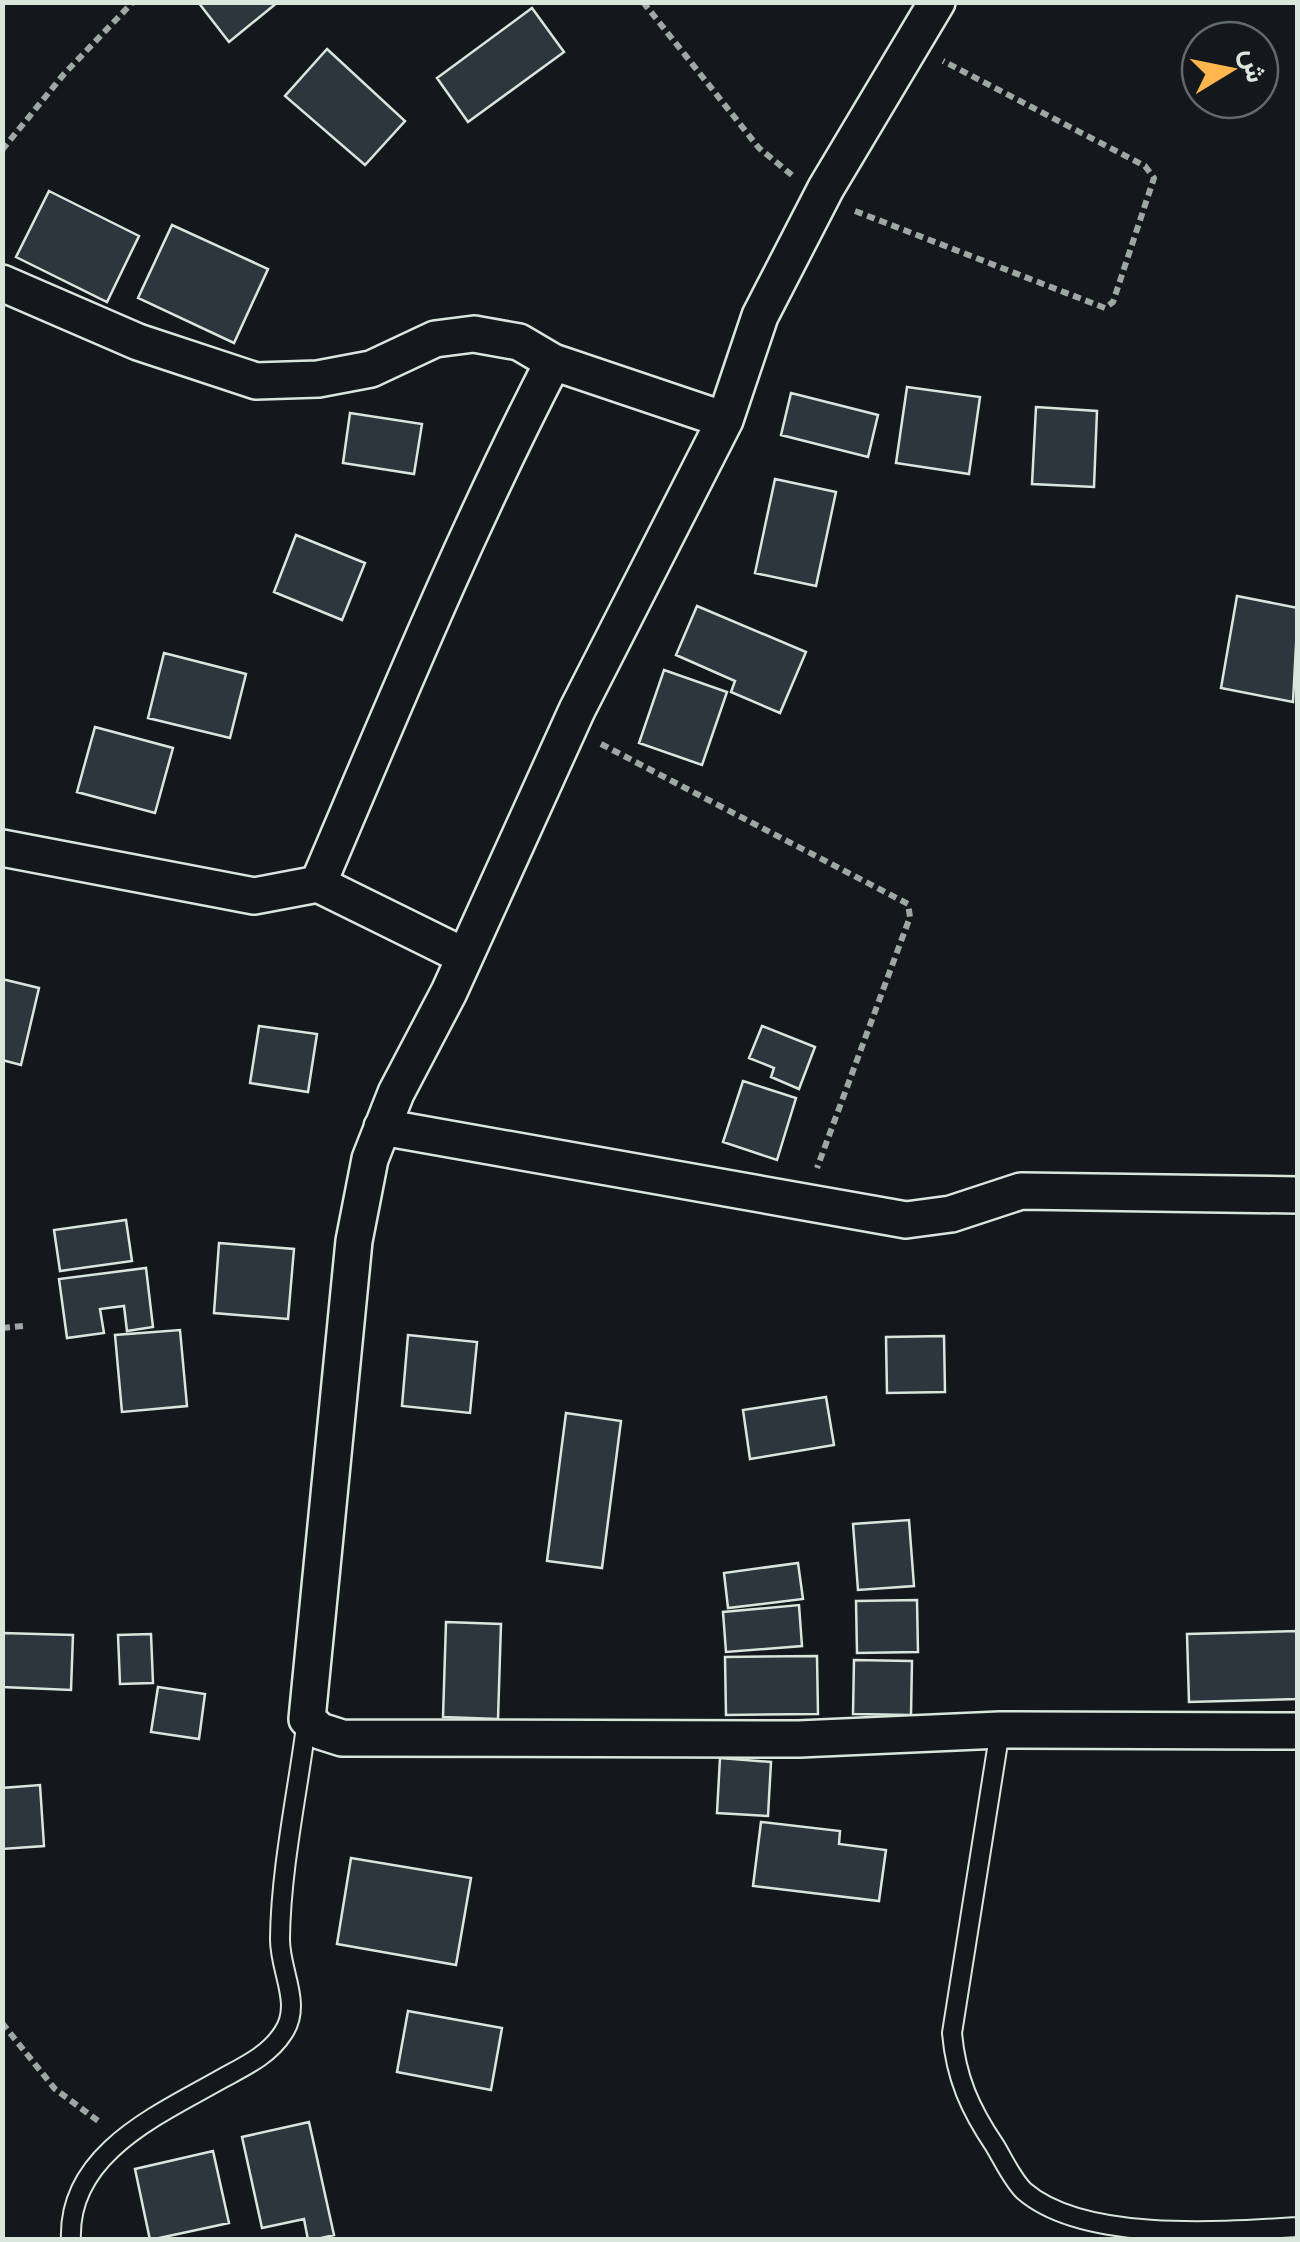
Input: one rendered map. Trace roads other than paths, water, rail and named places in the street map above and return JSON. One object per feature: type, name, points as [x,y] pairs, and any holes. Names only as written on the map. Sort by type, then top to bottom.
[{"type":"street","points":[[937,2],[820,198],[760,316],[726,420],[568,728],[370,1158],[354,1241],[307,1719],[320,1731],[342,1738],[799,1739],[1000,1730],[1298,1731]]},
{"type":"street","points":[[2,283],[138,342],[256,381],[318,379],[370,368],[435,339],[474,334],[519,342],[552,362],[726,420]]},
{"type":"street","points":[[318,884],[442,592],[552,362]]},
{"type":"street","points":[[2,848],[254,896],[318,884],[464,956]]},
{"type":"street","points":[[382,1127],[906,1220],[950,1214],[1020,1191],[1298,1195]]},
{"type":"lane","points":[[71,2240],[70,2218],[81,2189],[103,2156],[122,2139],[262,2056],[283,2034],[292,2014],[280,1939],[307,1719]]},
{"type":"lane","points":[[1000,1730],[952,2034],[955,2068],[979,2122],[1024,2192],[1050,2211],[1093,2228],[1150,2235],[1298,2226]]}]
